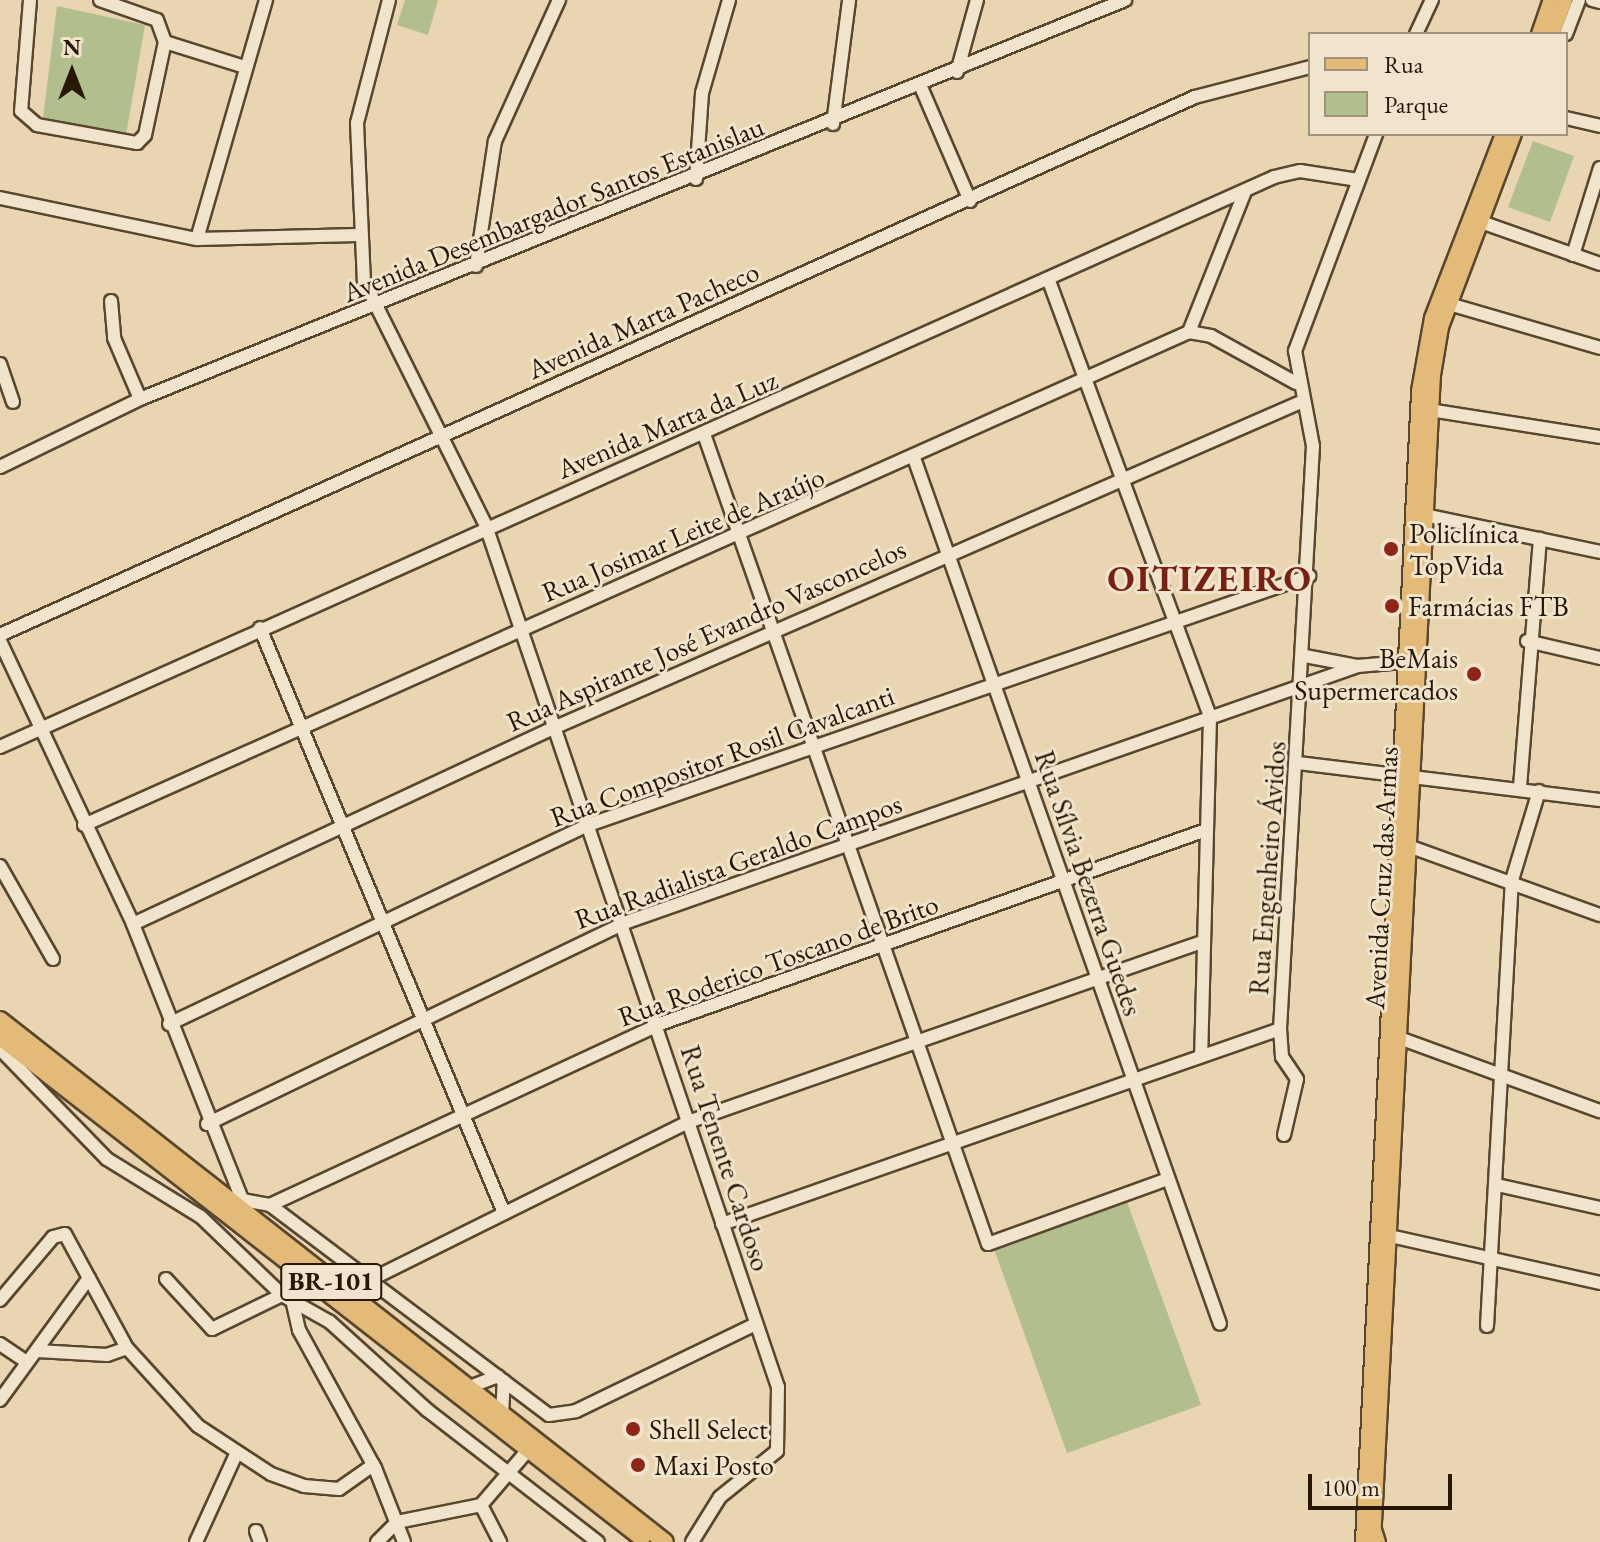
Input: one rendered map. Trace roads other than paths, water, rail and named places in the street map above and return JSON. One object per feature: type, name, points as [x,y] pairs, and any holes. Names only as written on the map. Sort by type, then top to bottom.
[{"type":"highway","name":"BR-101","points":[[0,1020],[239,1204],[467,1388],[665,1542]]},
{"type":"highway","name":"BR-101","points":[[0,1037],[647,1542]]},
{"type":"main road","points":[[1540,32],[1551,0]]},
{"type":"main road","points":[[1553,32],[1565,0]]},
{"type":"main road","name":"Avenida Cruz das Armas","points":[[1372,1539],[1426,342],[1502,136]]},
{"type":"main road","name":"Avenida Cruz das Armas","points":[[1412,661],[1425,515],[1430,410],[1449,304],[1513,136]]},
{"type":"main road","name":"Avenida Cruz das Armas","points":[[1372,1539],[1408,846],[1407,771]]},
{"type":"street","points":[[30,0],[23,117],[131,143],[145,135],[165,42],[157,20],[100,0]]},
{"type":"street","points":[[197,239],[266,0]]},
{"type":"street","name":"Rua Tenente Cardoso","points":[[389,0],[357,123],[358,235],[376,305],[443,433],[486,526],[558,726],[778,1387],[780,1443],[720,1497],[692,1542]]},
{"type":"street","points":[[476,266],[495,141],[559,0]]},
{"type":"street","points":[[696,179],[702,93],[729,0]]},
{"type":"street","points":[[833,124],[849,0]]},
{"type":"street","points":[[957,72],[977,0]]},
{"type":"street","name":"Avenida Desembargador Santos Estanislau","points":[[0,467],[140,399],[833,124],[1125,0]]},
{"type":"street","points":[[1417,32],[1432,0]]},
{"type":"street","points":[[1567,32],[1579,0]]},
{"type":"street","points":[[1592,0],[1600,2]]},
{"type":"street","points":[[165,42],[245,67]]},
{"type":"street","name":"Avenida Marta Pacheco","points":[[0,638],[443,433],[970,201],[1195,97],[1308,68]]},
{"type":"street","points":[[921,87],[970,201]]},
{"type":"street","points":[[1568,118],[1600,126]]},
{"type":"street","name":"Rua Engenheiro Ávidos","points":[[1284,1135],[1297,1079],[1282,1057],[1280,1029],[1305,656],[1313,446],[1296,383],[1302,320],[1375,136]]},
{"type":"street","points":[[1573,255],[1596,200],[1600,168]]},
{"type":"street","name":"Avenida Marta da Luz","points":[[0,747],[40,732],[486,526],[705,437],[1245,191],[1300,171],[1358,180]]},
{"type":"street","points":[[1245,191],[1189,332],[1211,336],[1296,383]]},
{"type":"street","points":[[0,198],[197,239],[358,235]]},
{"type":"street","points":[[1481,222],[1600,264]]},
{"type":"street","points":[[1049,281],[1210,717],[1201,1053]]},
{"type":"street","points":[[111,301],[114,338],[140,399]]},
{"type":"street","points":[[1449,304],[1600,348]]},
{"type":"street","name":"Rua Josimar Leite de Araújo","points":[[84,825],[742,535],[1189,332]]},
{"type":"street","points":[[0,364],[13,402]]},
{"type":"street","name":"Rua Aspirante José Evandro Vasconcelos","points":[[133,924],[343,822],[1123,477],[1303,401]]},
{"type":"street","points":[[1430,410],[1600,437]]},
{"type":"street","points":[[705,437],[742,535],[847,845],[988,1244],[1168,1179]]},
{"type":"street","name":"Rua Sílvia Bezerra Guedes","points":[[914,458],[951,554],[1096,979],[1220,1324]]},
{"type":"street","points":[[1425,515],[1600,552]]},
{"type":"street","points":[[1520,787],[1527,641],[1540,539]]},
{"type":"street","name":"Rua Compositor Rosil Cavalcanti","points":[[169,1024],[591,824],[995,685],[1174,619],[1309,576]]},
{"type":"street","points":[[260,628],[387,920],[504,1213]]},
{"type":"street","points":[[0,638],[40,732],[133,924],[239,1204],[270,1205],[374,1278],[549,1415],[585,1406],[756,1324]]},
{"type":"street","points":[[1527,641],[1600,658]]},
{"type":"street","points":[[1305,656],[1358,666],[1412,661]]},
{"type":"street","name":"Rua Radialista Geraldo Campos","points":[[207,1124],[624,923],[1358,666]]},
{"type":"street","points":[[1298,763],[1407,771],[1600,800]]},
{"type":"street","points":[[1487,1326],[1512,880],[1539,791]]},
{"type":"street","name":"Rua Roderico Toscano de Brito","points":[[270,1205],[657,1025],[1206,830]]},
{"type":"street","points":[[1408,846],[1512,880],[1600,915]]},
{"type":"street","points":[[0,866],[53,959]]},
{"type":"street","points":[[374,1278],[688,1122],[919,1044],[1202,942]]},
{"type":"street","points":[[722,1224],[1201,1053],[1280,1029]]},
{"type":"street","points":[[1399,1038],[1502,1072],[1600,1111]]},
{"type":"street","points":[[0,1049],[107,1159],[201,1217],[282,1295],[357,1345],[427,1410],[598,1542]]},
{"type":"street","points":[[1497,1185],[1600,1208]]},
{"type":"street","points":[[1390,1236],[1600,1283]]},
{"type":"street","points":[[0,1296],[53,1237],[71,1238],[127,1348],[182,1412],[271,1474],[323,1490],[339,1489],[373,1465]]},
{"type":"street","points":[[0,1400],[89,1278]]},
{"type":"street","points":[[166,1279],[212,1329],[282,1295]]},
{"type":"street","points":[[293,1304],[299,1330],[373,1465],[404,1542]]},
{"type":"street","points":[[357,1345],[371,1329]]},
{"type":"street","points":[[0,1344],[27,1362]]},
{"type":"street","points":[[37,1351],[107,1355],[127,1348]]},
{"type":"street","points":[[467,1388],[501,1378]]},
{"type":"street","points":[[501,1378],[502,1415]]},
{"type":"street","points":[[377,1542],[397,1522],[481,1505],[528,1450]]},
{"type":"street","points":[[196,1542],[237,1452]]},
{"type":"street","points":[[481,1505],[500,1542]]},
{"type":"place","name":"Policlínica TopVida","points":[[1391,549]]},
{"type":"place","name":"Farmácias FTB","points":[[1392,606]]},
{"type":"place","name":"BeMais Supermercados","points":[[1474,674]]},
{"type":"place","name":"Shell Select","points":[[633,1429]]},
{"type":"place","name":"Maxi Posto","points":[[638,1465]]},
{"type":"district","name":"OITIZEIRO","points":[[1210,579]]}]
